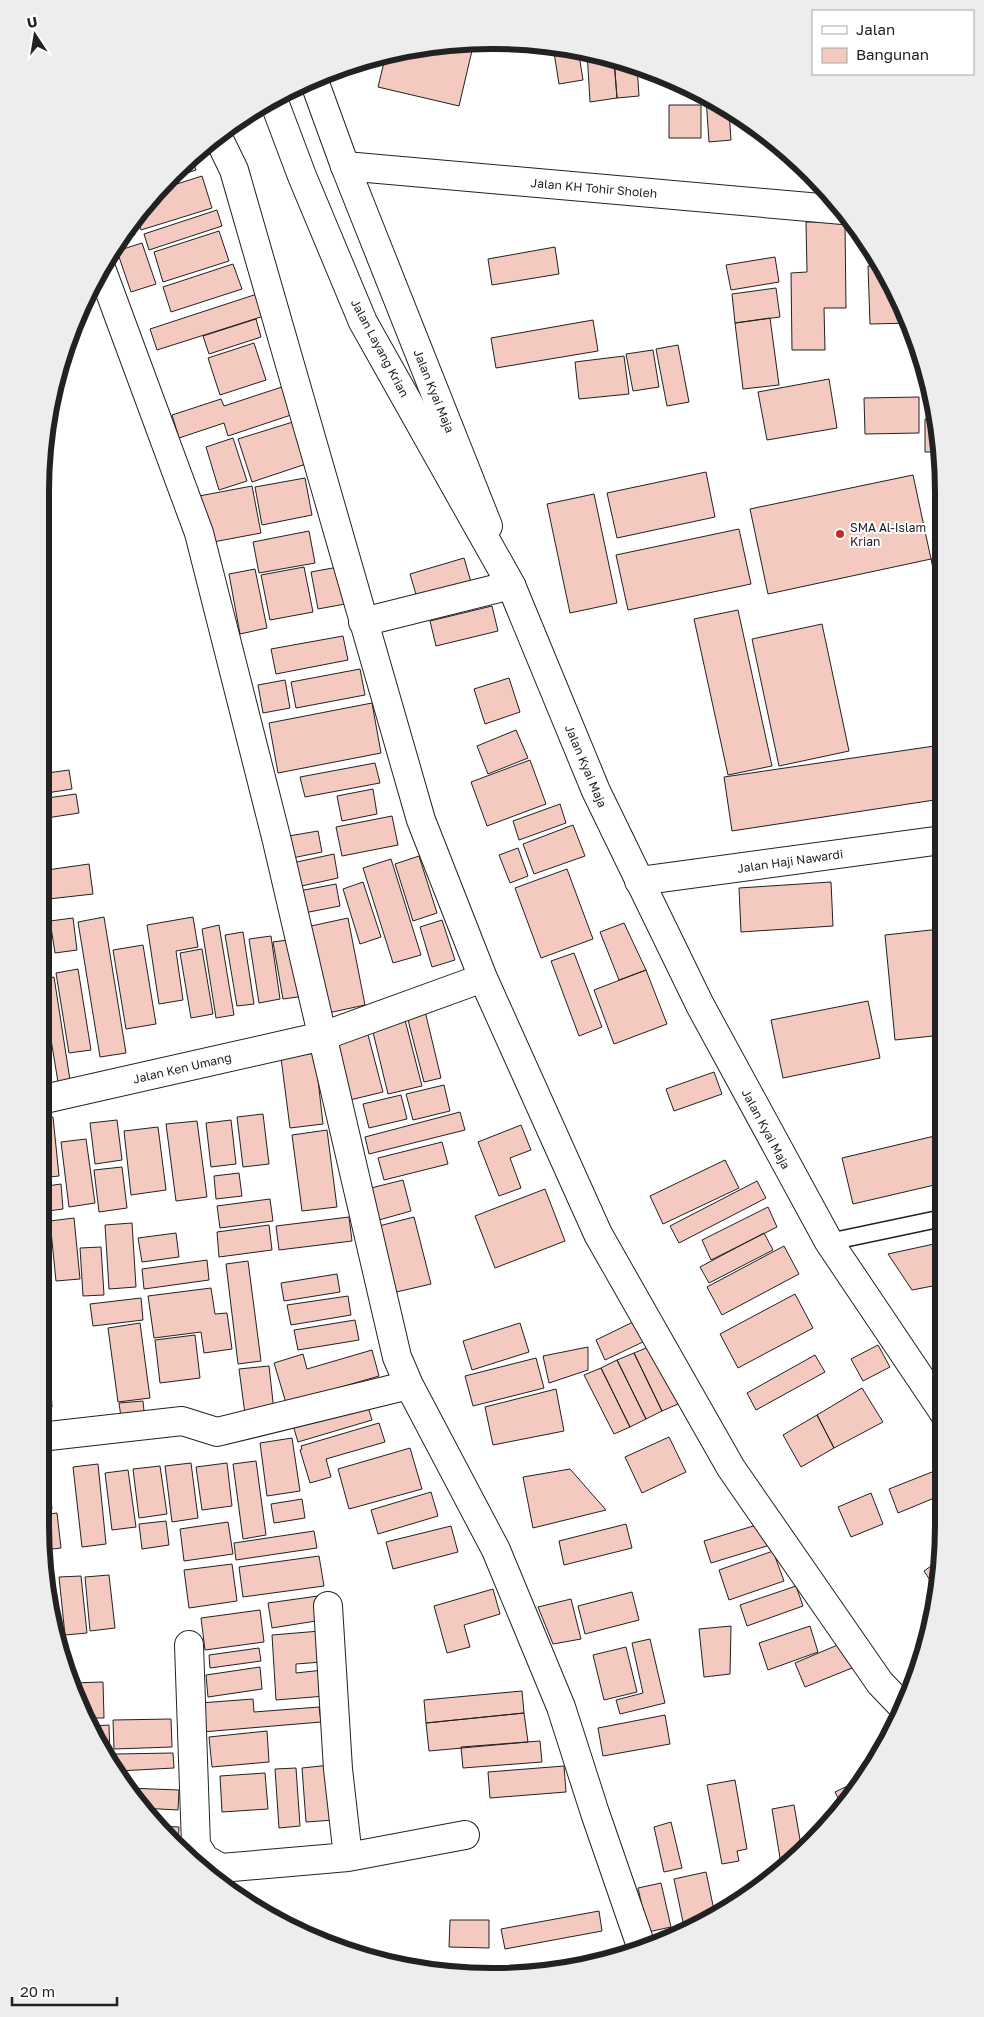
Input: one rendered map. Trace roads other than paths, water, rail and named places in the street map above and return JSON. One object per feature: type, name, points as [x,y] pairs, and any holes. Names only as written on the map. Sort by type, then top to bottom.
[{"type":"street","name":"Jalan Kyai Maja","points":[[316,85],[502,588],[638,881],[700,1005],[829,1242],[935,1400]]},
{"type":"street","name":"Jalan Layang Krian","points":[[275,105],[302,176],[363,322],[502,588]]},
{"type":"street","points":[[220,142],[234,170],[374,620],[421,820],[482,978],[598,1234],[731,1468],[880,1683],[899,1702]]},
{"type":"street","name":"Jalan KH Tohir Sholeh","points":[[345,166],[833,209]]},
{"type":"street","points":[[105,276],[199,533],[278,841],[397,1357],[409,1386],[496,1550],[558,1698],[640,1943]]},
{"type":"street","points":[[374,620],[502,588]]},
{"type":"street","name":"Jalan Haji Nawardi","points":[[638,881],[935,841]]},
{"type":"street","name":"Jalan Ken Umang","points":[[49,1098],[323,1036],[482,978]]},
{"type":"street","points":[[49,1436],[182,1421],[216,1432],[409,1386]]},
{"type":"street","points":[[328,1606],[338,1770],[348,1857]]},
{"type":"street","points":[[189,1645],[196,1845],[217,1873]]},
{"type":"street","points":[[221,1876],[348,1857],[465,1835]]},
{"type":"lane","points":[[829,1242],[935,1220]]},
{"type":"place","name":"SMA Al-Islam Krian","points":[[840,534]]}]
